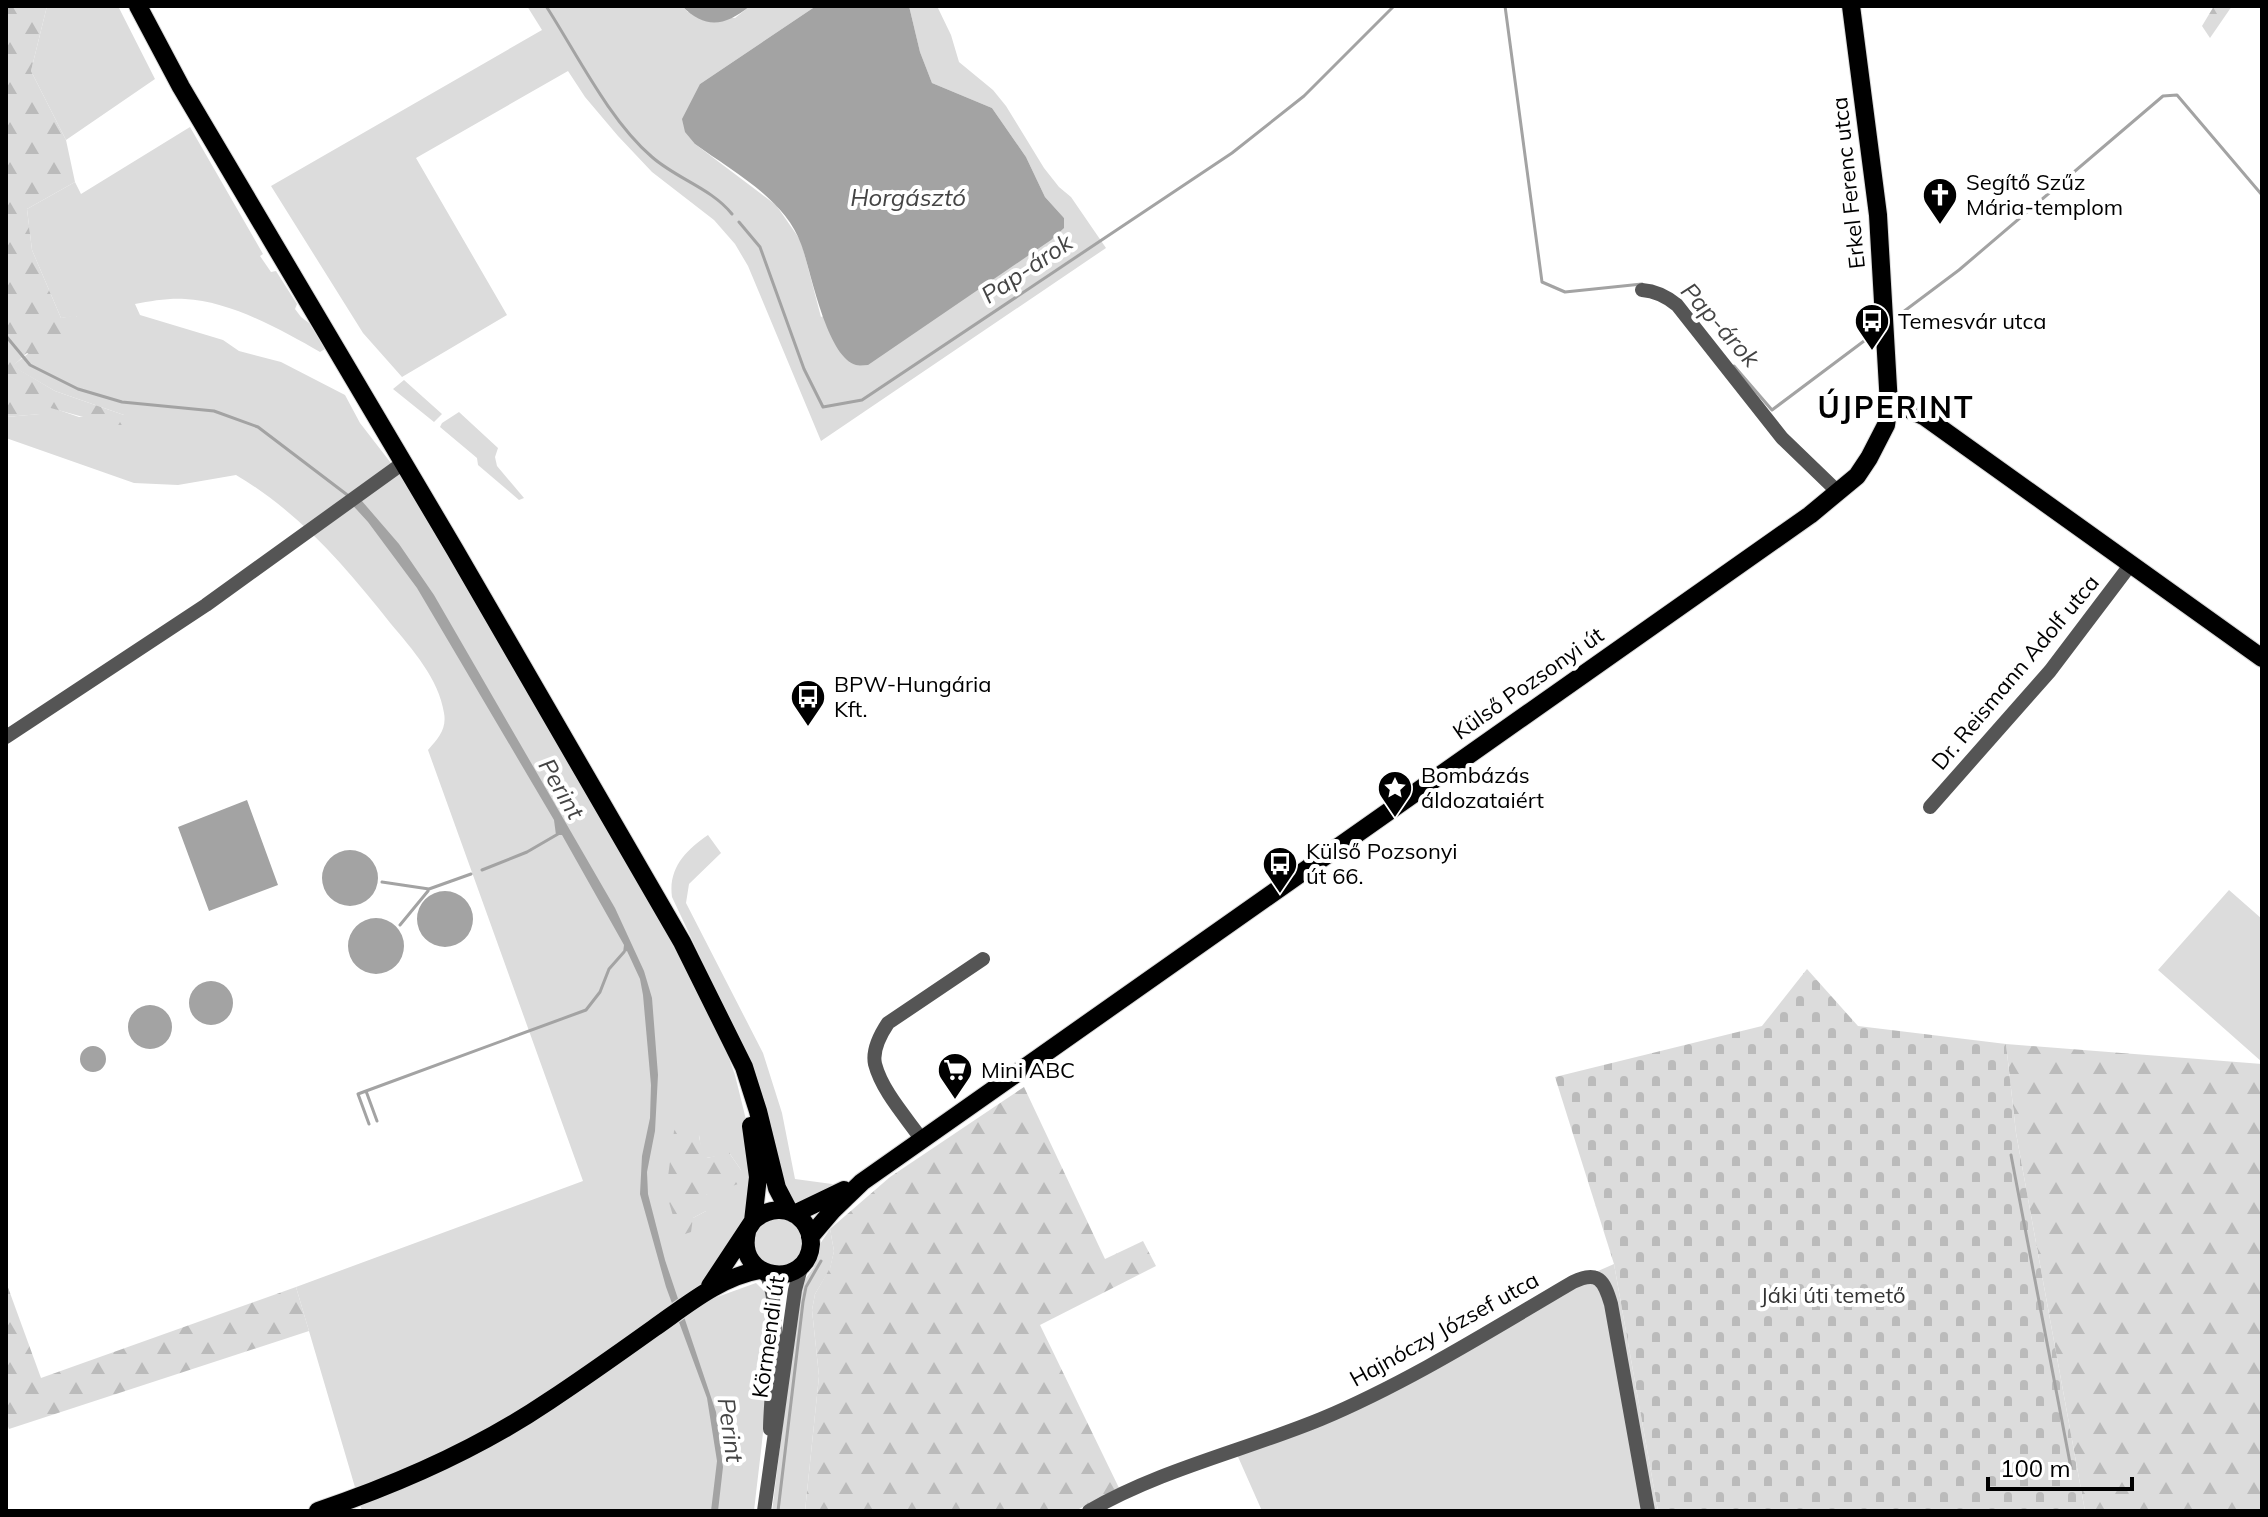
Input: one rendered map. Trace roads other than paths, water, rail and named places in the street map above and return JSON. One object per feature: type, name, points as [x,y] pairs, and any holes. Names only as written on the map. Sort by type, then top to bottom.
[{"type":"main road","points":[[138,6],[181,87],[666,914],[748,1075],[777,1188],[791,1213],[807,1226],[810,1237],[810,1249],[802,1264],[793,1272],[782,1275],[762,1271],[739,1274],[702,1295],[546,1403],[482,1441],[361,1504],[318,1511]]},
{"type":"main road","name":"Erkel Ferenc utca","points":[[1851,6],[1878,215],[1889,405]]},
{"type":"main road","points":[[1889,405],[1900,405],[1925,417],[2262,658]]},
{"type":"main road","name":"Külső Pozsonyi út","points":[[884,1166],[1810,515],[1857,476],[1886,425],[1889,405]]},
{"type":"main road","points":[[722,1020],[744,1087],[751,1122],[758,1177],[745,1244],[748,1256],[762,1271]]},
{"type":"main road","points":[[702,1295],[721,1273],[750,1226],[769,1211],[791,1213],[830,1199],[884,1166]]},
{"type":"main road","points":[[810,1237],[852,1190],[884,1166]]},
{"type":"street","points":[[1642,290],[1666,296],[1677,305],[1782,438],[1838,492]]},
{"type":"street","points":[[6,737],[206,605],[403,463]]},
{"type":"street","name":"Dr. Reismann Adolf utca","points":[[1930,807],[2050,671],[2131,564]]},
{"type":"street","points":[[922,1140],[875,1065],[880,1035],[888,1023],[983,959]]},
{"type":"street","name":"Körmendi út","points":[[763,1511],[795,1290],[802,1264]]},
{"type":"street","name":"Körmendi út","points":[[762,1271],[771,1283],[774,1318],[763,1511]]},
{"type":"street","name":"Hajnóczy József utca","points":[[1089,1511],[1142,1483],[1282,1434],[1357,1403],[1445,1357],[1573,1282],[1591,1276],[1600,1279],[1611,1304],[1648,1511]]},
{"type":"water","points":[[682,6],[750,6],[724,21],[707,22]]},
{"type":"water","name":"Horgásztó","points":[[816,6],[909,6],[920,52],[932,83],[992,108],[1026,157],[1045,197],[1064,218],[1064,228],[1051,240],[868,365],[856,365],[845,358],[836,346],[821,311],[801,244],[783,213],[756,187],[695,144],[685,132],[682,119],[700,84]]},
{"type":"water","points":[[355,493],[399,544],[434,595],[615,908],[644,971],[652,998],[658,1075],[655,1131],[647,1172],[648,1194],[665,1260],[716,1412],[723,1467],[718,1511],[711,1511],[717,1461],[707,1398],[666,1287],[640,1194],[651,1085],[640,979],[627,951],[623,953],[624,945],[562,835],[556,835],[554,820],[417,588],[347,499]]},
{"type":"water","points":[[247,800],[278,885],[209,911],[178,827]]},
{"type":"water","points":[[350,850],[370,858],[378,878],[370,898],[350,906],[330,898],[322,878],[330,858]]},
{"type":"water","points":[[445,891],[465,899],[473,919],[465,939],[445,947],[425,939],[417,919],[425,899]]},
{"type":"water","points":[[376,918],[396,926],[404,946],[396,966],[376,974],[356,966],[348,946],[356,926]]},
{"type":"water","points":[[211,981],[226,988],[233,1003],[226,1018],[211,1025],[196,1018],[189,1003],[196,988]]},
{"type":"water","points":[[150,1005],[165,1012],[172,1027],[165,1042],[150,1049],[135,1042],[128,1027],[135,1012]]},
{"type":"water","points":[[93,1046],[102,1050],[106,1059],[102,1068],[93,1072],[84,1068],[80,1059],[84,1050]]},
{"type":"waterway","name":"Pap-árok","points":[[546,6],[594,86],[636,142],[662,165],[714,197],[732,214]]},
{"type":"waterway","name":"Pap-árok","points":[[739,222],[760,247],[804,369],[823,407],[862,400],[1232,153],[1304,96],[1394,6]]},
{"type":"waterway","name":"Pap-árok","points":[[1505,6],[1542,282],[1565,292],[1642,284]]},
{"type":"waterway","name":"Pap-árok","points":[[1903,312],[1959,270],[2163,96],[2177,95],[2262,195]]},
{"type":"waterway","name":"Pap-árok","points":[[1734,366],[1772,410],[1876,332]]},
{"type":"waterway","name":"Perint","points":[[6,336],[30,365],[78,389],[122,402],[214,411],[258,427],[350,497]]},
{"type":"waterway","points":[[482,870],[527,852],[558,834]]},
{"type":"waterway","points":[[382,882],[429,889],[471,874]]},
{"type":"waterway","points":[[400,925],[428,891]]},
{"type":"waterway","points":[[377,1121],[366,1091],[586,1010],[600,992],[609,969],[624,952]]},
{"type":"waterway","points":[[366,1091],[358,1094],[369,1124]]},
{"type":"waterway","points":[[2011,1155],[2071,1468]]},
{"type":"waterway","points":[[778,1511],[803,1302],[806,1287],[821,1261]]},
{"type":"place","name":"Segítő Szűz Mária-templom","points":[[1940,226]]},
{"type":"place","name":"Temesvár utca","points":[[1872,352]]},
{"type":"place","name":"BPW-Hungária Kft.","points":[[808,728]]},
{"type":"place","name":"Bombázás áldozataiért","points":[[1395,819]]},
{"type":"place","name":"Külső Pozsonyi út 66.","points":[[1280,895]]},
{"type":"place","name":"Mini ABC","points":[[955,1101]]},
{"type":"district","name":"ÚJPERINT","points":[[1896,408]]},
{"type":"park label","name":"Jáki úti temető","points":[[1833,1295]]}]
